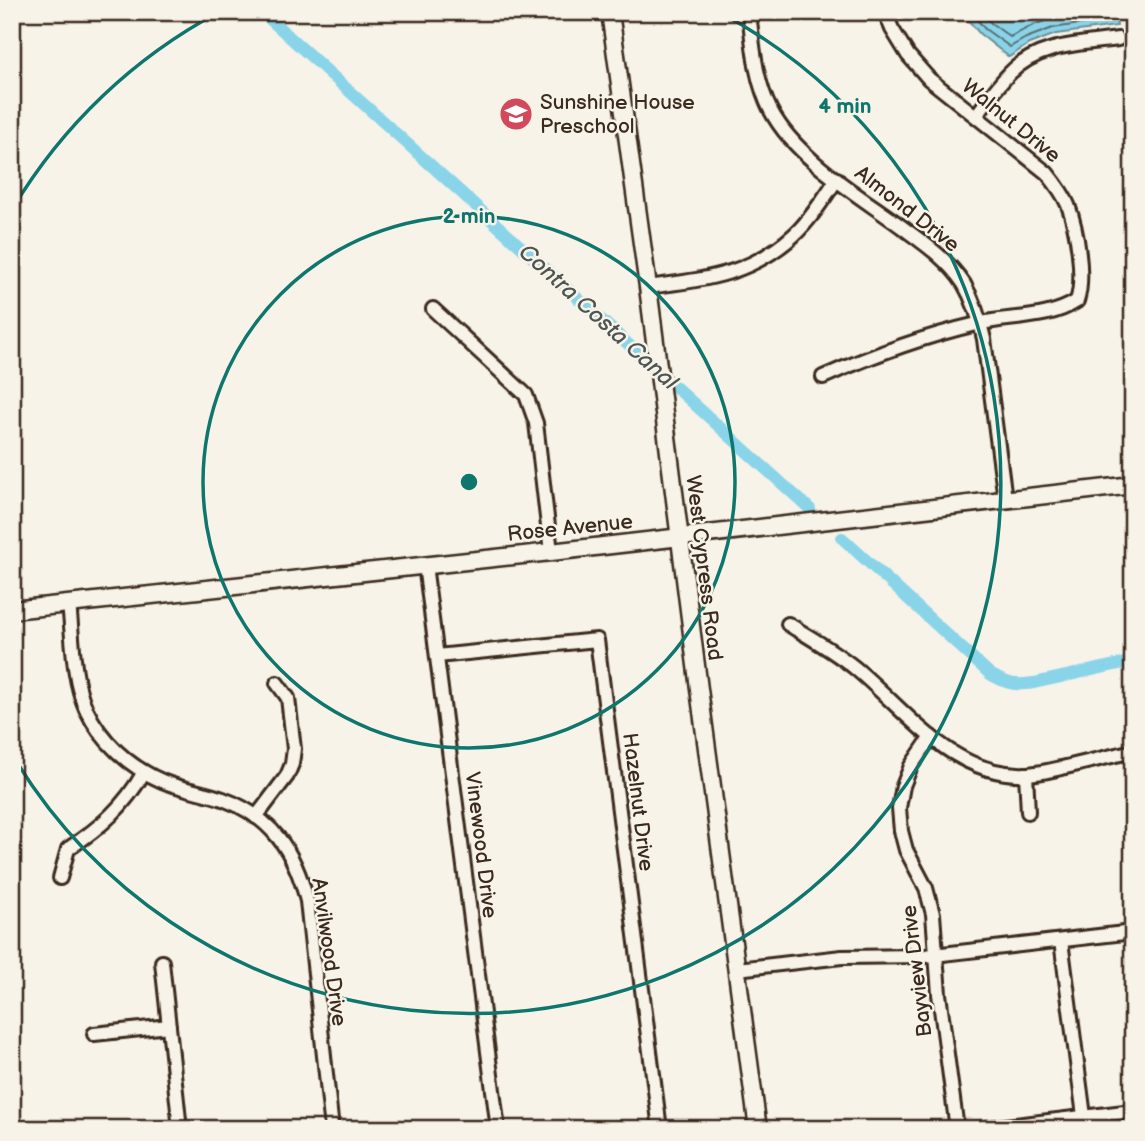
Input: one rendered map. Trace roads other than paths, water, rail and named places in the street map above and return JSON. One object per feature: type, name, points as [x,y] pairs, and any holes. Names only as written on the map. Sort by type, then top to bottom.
[{"type":"street","name":"West Cypress Road","points":[[610,12],[758,1129]]},
{"type":"street","name":"Almond Drive","points":[[749,12],[761,86],[771,110],[786,134],[805,154],[936,252],[965,286],[984,339],[1006,499]]},
{"type":"street","name":"Walnut Drive","points":[[823,377],[927,336],[980,323],[1066,308],[1077,301],[1081,289],[1073,223],[1068,204],[1059,188],[1047,173],[929,79],[908,55],[885,12]]},
{"type":"street","points":[[976,116],[1012,71],[1030,58],[1050,49],[1118,38]]},
{"type":"street","points":[[648,287],[710,278],[751,264],[794,234],[837,179]]},
{"type":"street","points":[[433,309],[526,395],[536,423],[551,552]]},
{"type":"street","name":"Rose Avenue","points":[[12,610],[1133,485]]},
{"type":"street","name":"Vinewood Drive","points":[[425,565],[498,1129]]},
{"type":"street","name":"Anvilwood Drive","points":[[69,604],[77,678],[86,708],[105,739],[144,772],[164,782],[223,799],[256,817],[269,827],[293,859],[304,890],[332,1129]]},
{"type":"street","points":[[788,624],[831,649],[930,737],[971,763],[1026,774],[1133,751]]},
{"type":"street","name":"Hazelnut Drive","points":[[437,656],[597,640],[660,1129]]},
{"type":"street","points":[[256,817],[286,776],[295,749],[288,698],[277,683]]},
{"type":"street","name":"Bayview Drive","points":[[930,737],[911,766],[903,786],[899,808],[905,850],[926,888],[933,914],[939,994],[957,1129]]},
{"type":"street","points":[[60,878],[68,849],[122,806],[144,772]]},
{"type":"street","points":[[1026,774],[1028,812]]},
{"type":"street","points":[[737,969],[842,957],[936,954],[1133,932]]},
{"type":"street","points":[[1061,941],[1084,1116]]},
{"type":"street","points":[[162,962],[180,1129]]},
{"type":"street","points":[[94,1034],[169,1026]]},
{"type":"street","points":[[980,1129],[1133,1111]]},
{"type":"water","points":[[961,12],[1115,12],[1117,26],[1056,34],[1029,44],[1009,57],[980,34]]},
{"type":"waterway","name":"Contra Costa Canal","points":[[262,12],[810,509]]},
{"type":"waterway","name":"Contra Costa Canal","points":[[842,538],[990,674],[1001,680],[1016,684],[1034,683],[1133,661]]},
{"type":"place","name":"Sunshine House Preschool","points":[[516,114]]}]
